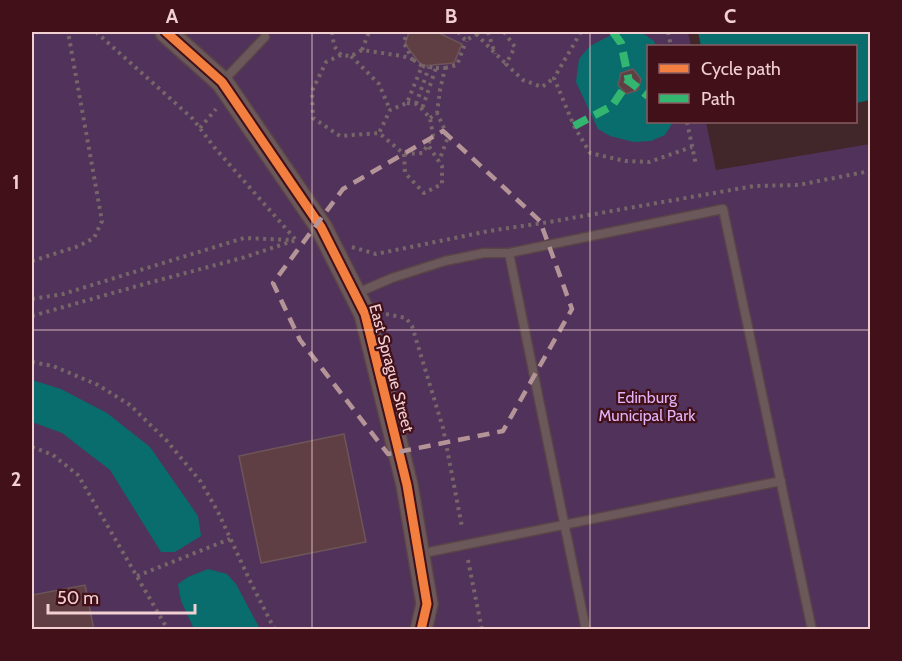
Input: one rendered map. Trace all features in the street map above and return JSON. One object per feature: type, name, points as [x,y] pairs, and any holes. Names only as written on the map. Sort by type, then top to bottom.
[{"type":"street","name":"East Sprague Street","points":[[166,32],[222,82],[321,227],[365,314],[407,485],[427,604],[421,630]]},
{"type":"lane","points":[[222,82],[265,37]]},
{"type":"lane","points":[[355,294],[392,278],[445,261],[483,253],[508,253],[723,210],[812,630]]},
{"type":"lane","points":[[508,253],[586,630]]},
{"type":"lane","points":[[418,554],[781,481]]},
{"type":"path","points":[[32,261],[79,246],[94,238],[102,221],[68,32]]},
{"type":"path","points":[[96,32],[193,119],[214,147],[296,240]]},
{"type":"path","points":[[332,32],[334,46],[340,55]]},
{"type":"path","points":[[362,50],[369,32]]},
{"type":"path","points":[[407,32],[404,43],[412,58],[422,66],[445,68],[457,64],[465,41],[477,33],[495,54],[523,80],[542,87],[554,78],[581,32]]},
{"type":"path","points":[[458,32],[465,41]]},
{"type":"path","points":[[488,32],[495,54]]},
{"type":"path","points":[[504,32],[514,47],[506,64]]},
{"type":"path","points":[[379,132],[390,110],[407,103],[416,104],[430,118],[433,135],[423,153],[404,154],[379,132],[340,136],[313,118],[312,91],[326,62],[340,55],[351,56],[362,50],[412,58]]},
{"type":"path","points":[[351,56],[379,84],[390,110]]},
{"type":"path","points":[[407,103],[422,66]]},
{"type":"path","points":[[416,104],[429,67]]},
{"type":"path","points":[[422,109],[436,68]]},
{"type":"path","points":[[439,162],[448,137],[437,113],[445,68]]},
{"type":"path","points":[[554,78],[574,126],[590,153],[625,161],[649,162],[692,147]]},
{"type":"path","points":[[200,128],[216,109]]},
{"type":"path","points":[[430,118],[437,113]]},
{"type":"path","points":[[687,123],[696,165]]},
{"type":"path","points":[[404,154],[405,173],[424,193],[442,184],[442,166],[428,145]]},
{"type":"path","points":[[349,247],[376,254],[489,231],[754,186],[798,185],[870,171]]},
{"type":"path","points":[[32,299],[63,294],[244,238],[296,240]]},
{"type":"path","points":[[32,316],[242,258],[296,240]]},
{"type":"path","points":[[386,314],[406,318],[412,326],[443,428],[462,527]]},
{"type":"path","points":[[32,362],[53,366],[98,385],[130,405],[167,441],[201,482],[275,630]]},
{"type":"path","points":[[32,447],[53,455],[78,475],[168,630]]},
{"type":"path","points":[[137,576],[230,539]]},
{"type":"path","points":[[468,560],[482,630]]},
{"type":"highlighted area","points":[[443,131],[540,221],[572,309],[503,431],[388,454],[300,340],[273,283],[343,189]]},
{"type":"green space","name":"Edinburg Municipal Park","points":[[32,32],[688,32],[691,45],[647,45],[647,123],[706,123],[716,170],[870,144],[870,629],[32,629]]},
{"type":"water","points":[[641,32],[654,41],[656,45],[647,45],[647,123],[672,123],[665,135],[651,141],[634,142],[610,136],[598,129],[576,82],[579,59],[590,46],[611,35]]},
{"type":"water","points":[[698,32],[870,32],[870,100],[857,103],[857,45],[701,45]]},
{"type":"water","points":[[32,380],[61,389],[107,413],[150,447],[198,516],[201,536],[175,552],[161,552],[110,470],[62,433],[32,422]]},
{"type":"water","points":[[208,569],[227,574],[236,584],[260,629],[194,629],[181,601],[178,584]]},
{"type":"building","points":[[409,32],[437,32],[462,44],[454,63],[422,66],[405,44]]},
{"type":"building","points":[[633,69],[641,79],[638,90],[626,94],[618,85],[621,73]]},
{"type":"building","points":[[344,434],[366,542],[261,563],[239,456]]},
{"type":"building","points":[[85,585],[94,630],[32,630],[32,595]]},
{"type":"marked path","points":[[613,32],[621,43],[629,81]]},
{"type":"marked path","points":[[574,126],[612,106],[629,81],[647,95]]},
{"type":"cycle path","points":[[166,32],[222,82],[321,227],[365,314],[407,485],[427,604],[421,630]]}]
